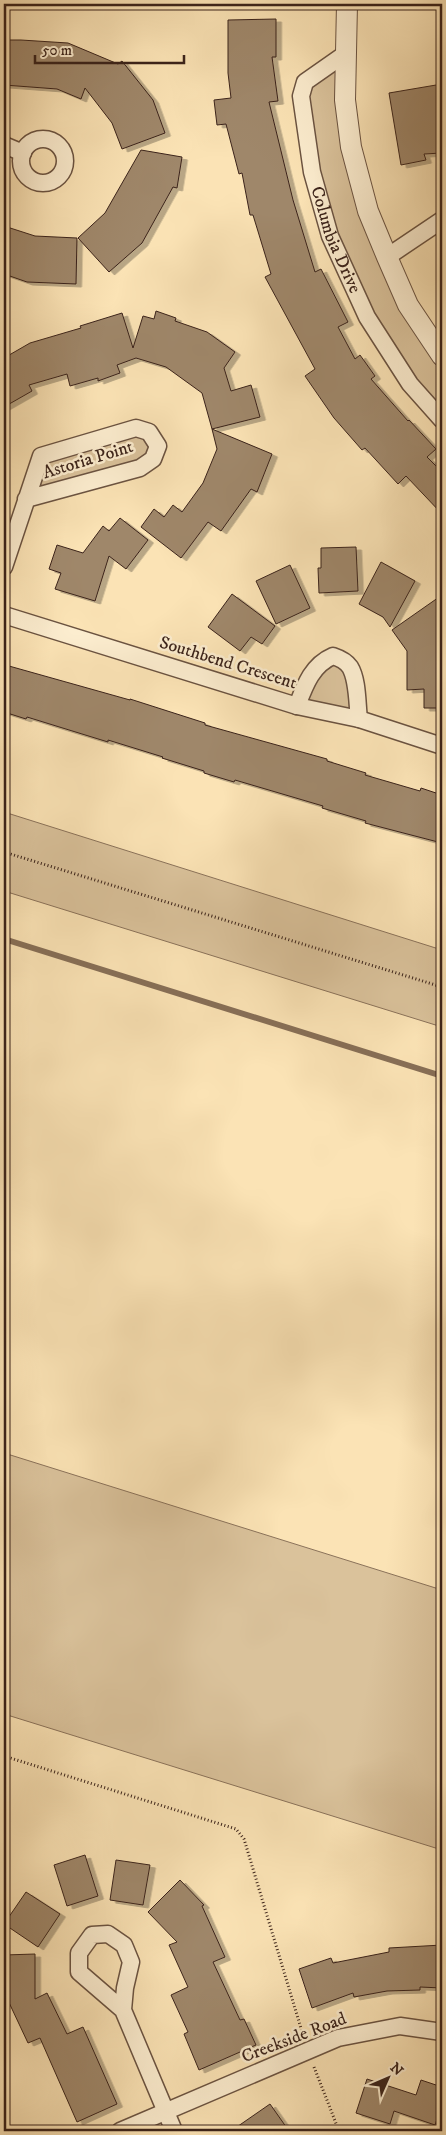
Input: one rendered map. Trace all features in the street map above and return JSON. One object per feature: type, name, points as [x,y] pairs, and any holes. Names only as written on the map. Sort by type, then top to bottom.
[{"type":"street","points":[[347,4],[345,100],[351,148],[368,211],[408,305],[442,356]]},
{"type":"street","name":"Columbia Drive","points":[[345,54],[306,82],[301,96],[312,172],[330,236],[367,317],[410,384],[442,420]]},
{"type":"street","points":[[4,145],[23,153]]},
{"type":"street","points":[[387,257],[442,220]]},
{"type":"street","name":"Astoria Point","points":[[4,566],[26,499],[41,456],[136,428],[150,432],[158,446],[153,459],[140,468],[26,499]]},
{"type":"street","name":"Southbend Crescent","points":[[4,616],[297,706],[359,719],[442,746]]},
{"type":"street","points":[[297,706],[305,684],[316,667],[323,660],[333,656],[343,660],[350,667],[354,680],[359,719]]},
{"type":"street","points":[[123,2010],[174,2131]]},
{"type":"street","name":"Creekside Road","points":[[120,2131],[338,2038],[400,2026],[442,2032]]},
{"type":"path","points":[[4,852],[442,987]]},
{"type":"path","points":[[4,1756],[236,1830],[244,1839],[308,2050],[339,2131]]},
{"type":"shaded area","points":[[442,4],[442,9],[347,5]]},
{"type":"shaded area","points":[[345,54],[368,211],[442,356],[442,420],[410,384],[331,236],[305,82]]},
{"type":"shaded area","points":[[149,432],[153,459],[26,499],[41,456]]},
{"type":"shaded area","points":[[343,660],[359,719],[297,706],[316,667]]},
{"type":"shaded area","points":[[4,812],[442,950],[442,1027],[4,891]]},
{"type":"shaded area","points":[[4,1453],[442,1590],[442,1850],[4,1714]]},
{"type":"building","points":[[276,19],[276,57],[272,57],[278,101],[269,102],[293,200],[315,272],[321,269],[348,322],[338,327],[355,359],[360,355],[375,376],[371,379],[436,449],[427,457],[442,472],[442,514],[406,476],[398,484],[365,448],[362,450],[334,418],[305,376],[315,369],[265,277],[271,274],[253,215],[250,215],[242,173],[239,174],[226,124],[217,125],[214,100],[231,98],[228,73],[228,20]]},
{"type":"building","points":[[4,40],[68,43],[118,64],[122,61],[153,100],[165,133],[122,149],[112,123],[85,88],[81,99],[57,89],[4,85]]},
{"type":"building","points":[[442,84],[442,153],[424,154],[426,160],[401,165],[389,93]]},
{"type":"building","points":[[141,150],[182,157],[177,188],[173,187],[142,243],[109,272],[78,238],[105,213]]},
{"type":"building","points":[[4,226],[35,236],[77,238],[76,284],[27,282],[4,274]]},
{"type":"building","points":[[156,311],[176,318],[175,321],[207,332],[235,352],[224,368],[231,391],[251,385],[260,417],[212,429],[202,393],[166,367],[136,358],[117,365],[120,373],[98,381],[98,378],[70,386],[67,374],[29,385],[32,391],[4,407],[4,358],[30,343],[81,328],[80,326],[122,313],[133,348],[143,316],[154,319]]},
{"type":"building","points":[[212,429],[272,454],[257,492],[251,489],[221,531],[208,522],[181,558],[141,527],[154,509],[164,517],[173,505],[182,512],[203,483],[217,449]]},
{"type":"building","points":[[120,518],[148,540],[126,569],[109,556],[95,601],[55,589],[61,573],[49,569],[57,545],[83,553],[103,526],[109,531]]},
{"type":"building","points":[[356,547],[358,591],[319,593],[318,568],[321,568],[321,548]]},
{"type":"building","points":[[381,562],[415,581],[390,627],[383,617],[359,604]]},
{"type":"building","points":[[290,565],[310,608],[276,624],[256,581]]},
{"type":"building","points":[[232,594],[275,626],[262,644],[251,637],[240,651],[208,627]]},
{"type":"building","points":[[442,595],[442,708],[424,708],[424,689],[407,690],[407,651],[392,630]]},
{"type":"building","points":[[9,666],[130,699],[205,723],[205,725],[327,759],[327,761],[366,773],[365,775],[420,791],[421,788],[442,795],[442,827],[438,842],[365,823],[366,821],[322,808],[323,806],[235,780],[234,782],[204,773],[204,771],[108,740],[108,742],[27,717],[26,719],[4,712],[4,684]]},
{"type":"building","points":[[85,1855],[98,1896],[67,1906],[54,1865]]},
{"type":"building","points":[[116,1860],[150,1865],[143,1905],[110,1900]]},
{"type":"building","points":[[180,1880],[204,1905],[202,1906],[225,1957],[213,1962],[240,2020],[244,2019],[256,2045],[199,2070],[184,2034],[188,2032],[171,1995],[188,1987],[169,1945],[177,1942],[148,1912]]},
{"type":"building","points":[[26,1892],[60,1914],[38,1947],[4,1924]]},
{"type":"building","points":[[442,1945],[442,1988],[420,1987],[420,1990],[387,1991],[354,1997],[353,1993],[312,2008],[299,1969],[331,1958],[333,1963],[389,1952],[389,1948]]},
{"type":"building","points":[[35,1954],[35,1999],[47,1993],[67,2034],[83,2027],[117,2104],[77,2122],[40,2038],[28,2043],[4,1992],[4,1955]]},
{"type":"building","points":[[367,2079],[416,2095],[421,2080],[442,2087],[442,2104],[435,2125],[394,2111],[390,2124],[356,2113]]},
{"type":"building","points":[[270,2104],[289,2131],[231,2131]]},
{"type":"waterway","points":[[4,939],[442,1076]]}]
